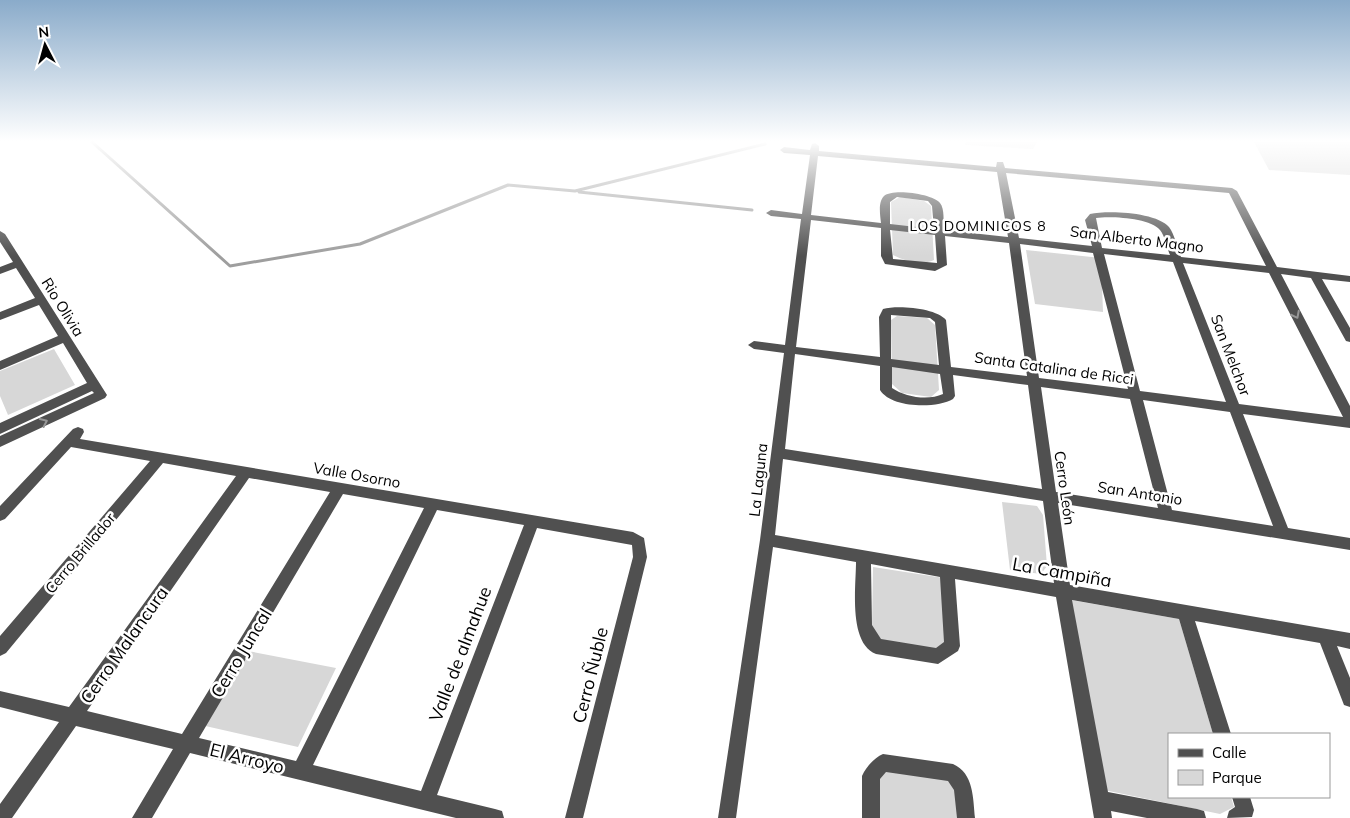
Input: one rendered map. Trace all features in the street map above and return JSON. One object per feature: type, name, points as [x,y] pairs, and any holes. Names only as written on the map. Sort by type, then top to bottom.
[{"type":"street","name":"La Laguna","points":[[726,818],[767,540],[812,180]]},
{"type":"street","name":"Cerro León","points":[[1003,180],[1014,240],[1063,592],[1103,818]]},
{"type":"street","points":[[1132,180],[1232,191],[1350,418]]},
{"type":"street","points":[[896,194],[931,199],[937,205],[942,265],[934,268],[889,262],[886,256],[885,226],[885,202],[888,197],[896,194]]},
{"type":"street","name":"San Alberto Magno","points":[[771,213],[1350,280]]},
{"type":"street","name":"San Melchor","points":[[1098,250],[1090,220],[1093,216],[1147,219],[1165,229],[1283,533]]},
{"type":"street","name":"Rio Olivia","points":[[0,234],[97,390]]},
{"type":"street","points":[[1098,250],[1166,513]]},
{"type":"street","points":[[0,270],[18,264]]},
{"type":"street","points":[[1315,276],[1350,338]]},
{"type":"street","points":[[0,316],[41,300]]},
{"type":"street","points":[[896,311],[933,315],[940,320],[949,396],[944,400],[929,402],[894,396],[886,390],[884,361],[884,318],[887,312],[896,311]]},
{"type":"street","points":[[0,366],[65,338]]},
{"type":"street","name":"Santa Catalina de Ricci","points":[[754,345],[884,361],[946,364],[1033,381],[1350,423]]},
{"type":"street","points":[[0,429],[97,390]]},
{"type":"street","points":[[0,442],[97,390]]},
{"type":"street","name":"Valle Osorno","points":[[0,515],[74,437],[160,458],[633,538],[639,542]]},
{"type":"street","name":"San Antonio","points":[[777,453],[1166,513],[1350,544]]},
{"type":"street","name":"Cerro Brillador","points":[[0,648],[160,458]]},
{"type":"street","name":"Cerro Malancura","points":[[1,818],[246,472]]},
{"type":"street","name":"Cerro Juncal","points":[[141,818],[340,488]]},
{"type":"street","points":[[301,771],[433,505]]},
{"type":"street","name":"Valle de almahue","points":[[426,801],[532,522]]},
{"type":"street","name":"La Campiña","points":[[767,540],[1350,641]]},
{"type":"street","name":"Cerro Ñuble","points":[[574,818],[640,557],[639,542]]},
{"type":"street","points":[[863,557],[864,627],[876,646],[938,656],[952,646],[947,571]]},
{"type":"street","points":[[1185,613],[1222,733]]},
{"type":"street","points":[[1325,637],[1350,699]]},
{"type":"street","name":"El Arroyo","points":[[0,699],[495,818]]},
{"type":"street","points":[[871,818],[871,776],[883,763],[952,774],[964,787],[966,818]]},
{"type":"street","points":[[1236,818],[1245,810],[1241,798]]},
{"type":"street","points":[[1100,800],[1197,818]]},
{"type":"green space","points":[[900,197],[924,201],[931,206],[934,260],[924,263],[913,262],[893,255],[891,202]]},
{"type":"green space","points":[[1026,250],[1101,258],[1103,312],[1035,304]]},
{"type":"green space","points":[[897,316],[927,318],[935,325],[939,390],[931,397],[902,393],[892,384],[891,320]]},
{"type":"green space","points":[[54,349],[75,385],[8,415],[0,396],[0,371]]},
{"type":"green space","points":[[1002,502],[1037,506],[1043,515],[1047,566],[1041,574],[1010,570]]},
{"type":"green space","points":[[873,567],[944,578],[947,642],[935,651],[880,641],[872,627]]},
{"type":"green space","points":[[1071,600],[1179,619],[1213,733],[1168,733],[1168,798],[1231,798],[1234,807],[1220,814],[1104,790]]},
{"type":"green space","points":[[243,650],[336,668],[298,747],[201,725]]},
{"type":"green space","points":[[885,768],[950,777],[958,788],[960,818],[877,818],[877,778]]},
{"type":"waterway","points":[[134,180],[230,266],[360,244],[508,185],[575,191],[619,180]]},
{"type":"waterway","points":[[579,192],[752,210]]},
{"type":"district","name":"LOS DOMINICOS 8","points":[[978,226]]}]
